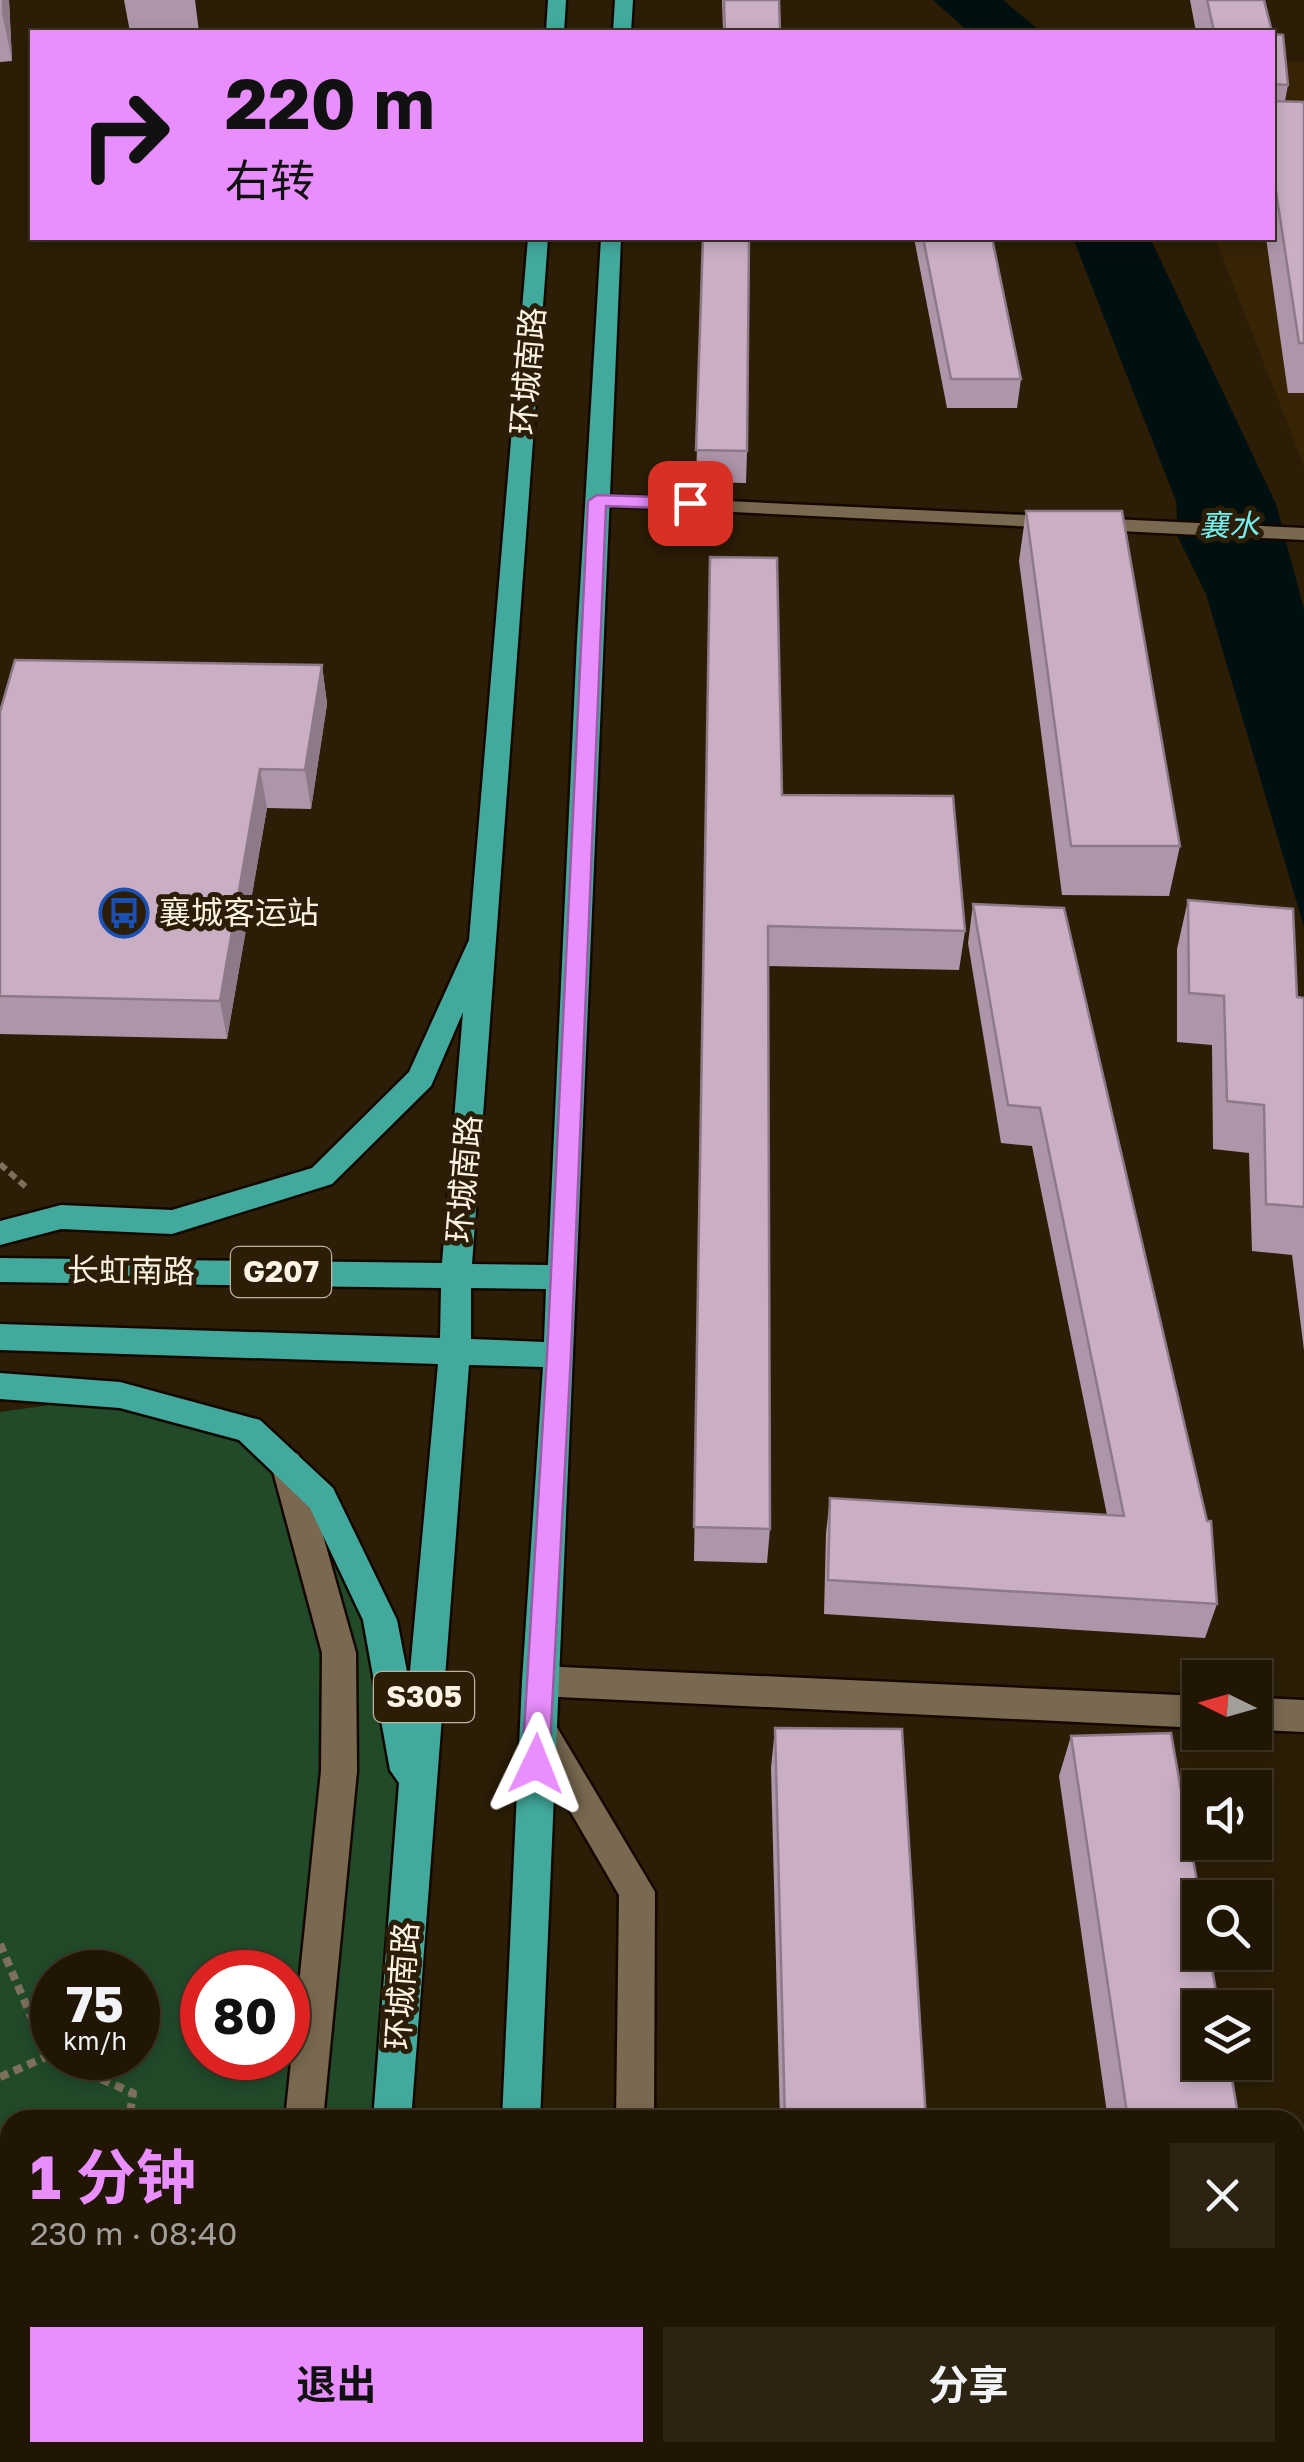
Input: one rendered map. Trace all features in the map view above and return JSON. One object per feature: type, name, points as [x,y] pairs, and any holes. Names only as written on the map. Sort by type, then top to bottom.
[{"type":"highway","points":[[555,30],[558,0]]},
{"type":"highway","points":[[622,30],[624,0]]},
{"type":"highway","name":"环城南路","points":[[393,2110],[455,1349],[456,1274],[487,922],[538,240]]},
{"type":"highway","points":[[522,2110],[539,1681],[559,1355],[612,240]]},
{"type":"highway","points":[[0,1232],[61,1217],[172,1222],[322,1176],[421,1078],[487,922]]},
{"type":"highway","name":"长虹南路","points":[[0,1270],[561,1277]]},
{"type":"highway","name":"G207","points":[[0,1337],[559,1355]]},
{"type":"highway","points":[[0,1386],[120,1395],[250,1429],[322,1498],[380,1620],[415,1806]]},
{"type":"street","points":[[287,1464],[339,1653],[339,1771],[305,2110]]},
{"type":"street","points":[[539,1681],[1182,1711]]},
{"type":"street","points":[[1272,1715],[1304,1716]]},
{"type":"street","points":[[538,1725],[636,1892],[636,2110]]},
{"type":"lane","points":[[597,501],[1304,534]]},
{"type":"path","points":[[0,1944],[30,2014]]},
{"type":"path","points":[[0,2076],[30,2064]]},
{"type":"path","points":[[105,2080],[133,2092],[130,2110]]},
{"type":"shaded area","points":[[1275,62],[1304,62],[1304,466],[1216,240],[1275,240]]},
{"type":"green space","points":[[120,1395],[249,1429],[322,1498],[380,1620],[415,1806],[393,2110],[0,2110],[0,1412]]},
{"type":"water","points":[[933,0],[1003,0],[1039,30],[967,30]]},
{"type":"water","name":"襄水","points":[[1074,240],[1151,240],[1276,504],[1304,609],[1304,927],[1206,594],[1178,537],[1176,501]]},
{"type":"building","points":[[724,0],[779,0],[780,30],[725,30]]},
{"type":"building","points":[[1207,0],[1264,0],[1272,30],[1214,30]]},
{"type":"building","points":[[1275,34],[1283,35],[1288,85],[1275,84]]},
{"type":"building","points":[[1275,101],[1304,102],[1304,343],[1299,343],[1275,185]]},
{"type":"building","points":[[703,240],[749,240],[747,451],[696,450]]},
{"type":"building","points":[[923,240],[992,240],[1021,379],[951,379]]},
{"type":"building","points":[[1026,511],[1122,511],[1180,846],[1071,846]]},
{"type":"building","points":[[710,557],[777,558],[782,795],[953,796],[965,931],[768,926],[770,1529],[694,1527]]},
{"type":"building","name":"襄城客运站","points":[[15,660],[322,665],[305,770],[260,769],[220,1001],[0,996],[0,712]]},
{"type":"building","points":[[1188,900],[1293,909],[1297,997],[1304,998],[1304,1207],[1266,1204],[1264,1105],[1227,1101],[1224,996],[1189,993]]},
{"type":"building","points":[[973,904],[1064,908],[1207,1521],[1211,1521],[1217,1604],[828,1580],[830,1498],[1124,1516],[1040,1108],[1008,1105]]},
{"type":"building","points":[[775,1728],[902,1729],[925,2110],[785,2110]]},
{"type":"building","points":[[1171,1733],[1182,1796],[1182,1860],[1193,1860],[1197,1880],[1182,1880],[1182,1970],[1212,1970],[1216,1990],[1182,1990],[1182,2080],[1232,2080],[1237,2110],[1127,2110],[1071,1736]]},
{"type":"place","name":"襄城客运站","points":[[124,913]]},
{"type":"route","points":[[536,1764],[559,1355],[597,501],[690,503]]}]
